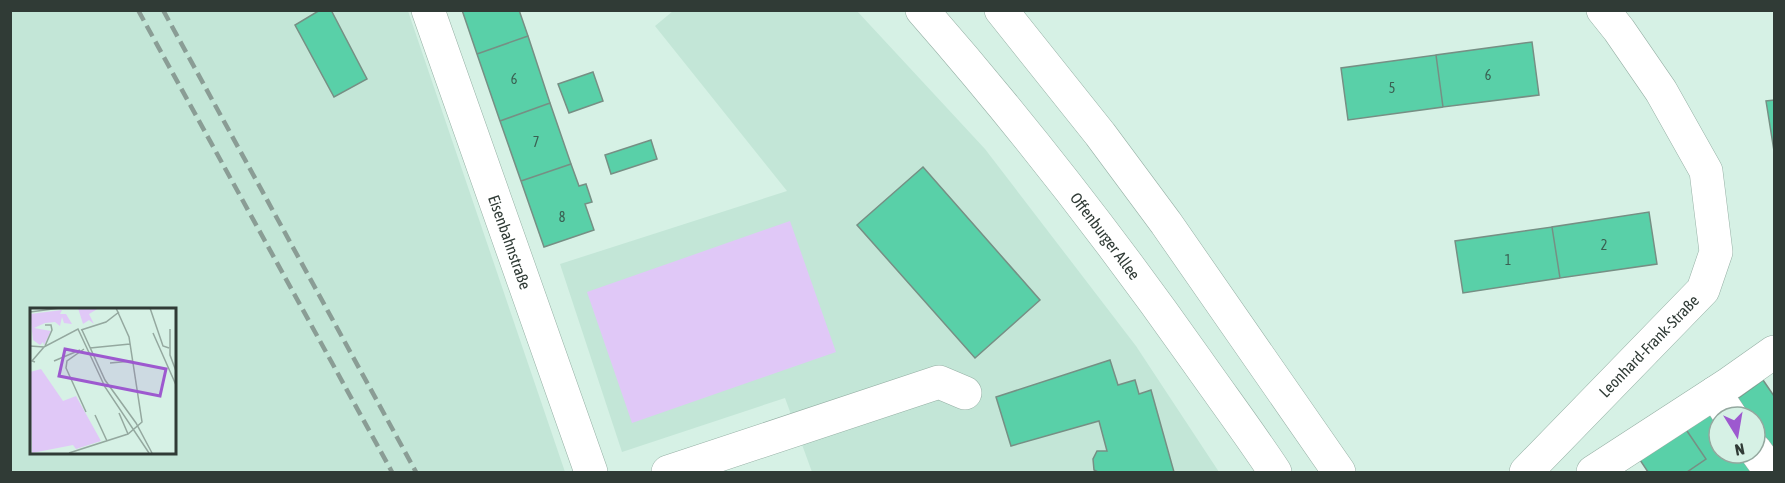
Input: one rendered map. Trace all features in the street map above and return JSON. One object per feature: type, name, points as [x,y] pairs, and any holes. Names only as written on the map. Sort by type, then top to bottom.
[{"type":"street","name":"Eisenbahnstraße","points":[[428,10],[591,472]]},
{"type":"street","name":"Offenburger Allee","points":[[922,10],[991,89],[1078,198],[1275,472]]},
{"type":"street","points":[[1001,10],[1100,134],[1166,222],[1339,472]]},
{"type":"street","name":"Leonhard-Frank-Straße","points":[[1526,472],[1703,290],[1716,252],[1706,171],[1661,91],[1603,10]]},
{"type":"street","points":[[1723,405],[1771,362]]},
{"type":"street","points":[[668,472],[939,382],[965,393]]},
{"type":"street","points":[[1593,472],[1707,413]]},
{"type":"shaded area","points":[[10,11],[408,11],[565,472],[11,472]]},
{"type":"shaded area","points":[[673,11],[857,11],[985,149],[1136,346],[1219,472],[812,472],[785,398],[622,452],[560,264],[787,191],[655,26]]},
{"type":"shaded area","points":[[790,221],[836,352],[632,423],[587,292]]},
{"type":"building","points":[[320,10],[331,10],[367,79],[334,97],[295,25]]},
{"type":"building","points":[[462,10],[519,10],[528,36],[477,54]]},
{"type":"building","points":[[528,36],[550,103],[500,121],[477,54]]},
{"type":"building","points":[[1532,42],[1539,95],[1443,107],[1436,55]]},
{"type":"building","points":[[1436,55],[1443,107],[1348,120],[1341,68]]},
{"type":"building","points":[[593,72],[603,101],[569,113],[558,84]]},
{"type":"building","points":[[1774,100],[1774,151],[1766,101]]},
{"type":"building","points":[[550,103],[571,164],[521,181],[500,121]]},
{"type":"building","points":[[651,140],[657,159],[611,174],[605,155]]},
{"type":"building","points":[[571,164],[579,186],[586,184],[592,202],[585,204],[594,230],[544,247],[521,181]]},
{"type":"building","points":[[923,167],[1040,300],[975,358],[857,225]]},
{"type":"building","points":[[1649,212],[1657,264],[1560,278],[1552,227]]},
{"type":"building","points":[[1552,227],[1560,278],[1463,293],[1455,241]]},
{"type":"building","points":[[1110,360],[1118,385],[1135,380],[1139,394],[1151,390],[1174,472],[1098,472],[1094,470],[1093,459],[1097,451],[1107,451],[1099,421],[1011,446],[996,397]]},
{"type":"building","points":[[1763,380],[1774,396],[1774,453],[1767,443],[1767,405],[1741,405],[1737,399]]},
{"type":"building","points":[[1707,413],[1707,465],[1750,465],[1755,472],[1687,472],[1706,459],[1685,428]]},
{"type":"building","points":[[1685,428],[1706,459],[1687,472],[1648,472],[1640,460]]},
{"type":"railway","points":[[138,10],[392,472]]},
{"type":"railway","points":[[163,10],[416,472]]}]
